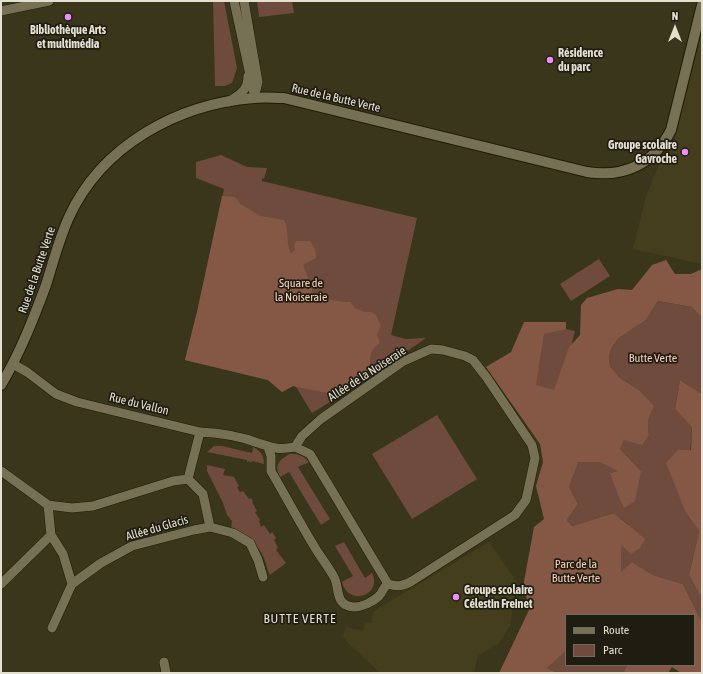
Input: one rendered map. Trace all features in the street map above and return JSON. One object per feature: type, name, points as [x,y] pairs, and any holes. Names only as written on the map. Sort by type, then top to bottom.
[{"type":"street","points":[[1,11],[49,1]]},
{"type":"street","points":[[234,1],[255,98]]},
{"type":"street","points":[[244,1],[258,82],[255,98]]},
{"type":"street","name":"Rue de la Butte Verte","points":[[1,385],[13,364],[32,322],[69,217],[78,199],[106,164],[139,136],[162,122],[203,107],[228,102],[255,98],[284,98],[587,172],[604,174],[619,172],[632,168],[648,159],[660,147],[671,130],[702,4]]},
{"type":"street","points":[[228,102],[243,92],[248,84],[248,65]]},
{"type":"street","points":[[258,82],[264,92],[269,96],[284,98]]},
{"type":"street","name":"Allée de la Noiseraie","points":[[294,447],[302,436],[321,419],[402,362],[431,349],[443,350],[473,360],[487,378],[532,445],[535,458],[526,500],[515,515],[412,581],[402,586],[388,584]]},
{"type":"street","name":"Rue du Vallon","points":[[13,364],[27,372],[56,394],[78,402],[200,432],[216,433],[259,443],[268,447],[282,449],[294,447]]},
{"type":"street","points":[[188,479],[200,432]]},
{"type":"street","points":[[268,447],[271,456],[271,471],[336,579],[337,590],[343,603],[354,607],[362,606],[378,596],[388,584],[310,454],[294,447]]},
{"type":"street","points":[[1,471],[48,505],[72,508],[93,506],[173,482],[188,479]]},
{"type":"street","points":[[188,479],[203,494],[210,527]]},
{"type":"street","points":[[48,505],[51,535],[64,554],[72,584]]},
{"type":"street","name":"Allée du Glacis","points":[[52,628],[72,584],[101,563],[132,546],[194,530],[210,527],[233,533],[250,543],[258,560],[262,577]]},
{"type":"street","points":[[1,584],[51,535]]},
{"type":"street","points":[[164,662],[166,673]]},
{"type":"shaded area","name":"Groupe scolaire Gavroche","points":[[702,32],[702,264],[633,249],[646,196],[660,162],[674,143]]},
{"type":"shaded area","name":"Groupe scolaire Célestin Freinet","points":[[489,542],[517,582],[510,626],[499,643],[478,656],[474,673],[380,673],[346,641],[343,636],[346,627],[363,631],[365,622],[371,623],[374,611]]},
{"type":"green space","points":[[213,1],[224,1],[237,68],[232,83],[225,86],[215,86]]},
{"type":"green space","points":[[257,1],[292,1],[294,13],[259,17]]},
{"type":"green space","name":"Square de la Noiseraie","points":[[221,155],[247,167],[267,168],[262,181],[417,218],[391,335],[406,339],[426,338],[366,380],[312,413],[296,387],[293,386],[282,392],[268,380],[185,360],[224,189],[196,178],[196,162]]},
{"type":"green space","points":[[222,196],[235,197],[240,204],[261,216],[284,220],[287,228],[288,245],[291,253],[295,250],[294,246],[296,241],[310,241],[315,249],[316,258],[303,265],[312,287],[311,298],[317,302],[321,300],[329,300],[350,302],[355,308],[365,312],[371,312],[376,315],[381,326],[377,335],[380,343],[371,353],[370,369],[367,375],[356,376],[346,390],[331,394],[293,386],[282,392],[268,380],[185,360]]},
{"type":"green space","points":[[599,259],[610,276],[571,301],[560,284]]},
{"type":"green space","name":"Parc de la Butte Verte","points":[[666,260],[675,274],[691,274],[702,269],[702,318],[692,307],[658,301],[646,320],[619,338],[612,347],[609,356],[610,366],[620,378],[639,390],[654,406],[648,420],[649,435],[642,445],[624,440],[620,449],[641,471],[635,501],[624,508],[610,473],[618,471],[599,462],[578,462],[569,487],[578,504],[567,520],[572,526],[614,513],[645,539],[640,548],[631,554],[621,545],[621,572],[632,562],[653,575],[683,584],[702,622],[702,673],[681,673],[672,667],[668,673],[623,673],[626,666],[695,666],[695,614],[565,614],[565,652],[547,668],[557,673],[499,673],[530,608],[523,587],[534,527],[544,519],[536,486],[543,462],[540,444],[486,367],[511,352],[524,322],[566,322],[566,329],[544,334],[536,385],[554,390],[569,347],[580,335],[581,305],[587,298],[618,289],[632,290],[652,265]]},
{"type":"green space","name":"Butte Verte","points":[[658,301],[692,307],[702,318],[702,394],[680,380],[675,409],[692,426],[686,513],[699,531],[689,575],[699,594],[702,594],[702,622],[683,584],[653,575],[632,562],[621,573],[621,545],[629,525],[614,513],[572,526],[567,520],[578,504],[569,487],[577,462],[599,462],[619,471],[610,473],[641,471],[620,449],[624,440],[649,435],[648,420],[653,406],[639,390],[620,378],[610,366],[609,356],[612,347],[619,338],[646,320]]},
{"type":"green space","points":[[541,323],[575,331],[557,402],[524,394]]},
{"type":"green space","points":[[680,380],[702,394],[702,594],[699,594],[689,575],[699,531],[686,513],[666,463],[678,450],[691,450],[692,427],[675,409]]},
{"type":"green space","points":[[437,415],[477,479],[412,519],[372,454]]},
{"type":"green space","points":[[214,446],[222,446],[252,453],[253,447],[262,454],[264,464],[252,461],[251,463],[249,461],[247,462],[247,460],[207,452]]},
{"type":"green space","points":[[290,454],[300,455],[309,462],[298,467],[330,519],[321,525],[289,472],[280,477],[278,473],[277,469],[280,460]]},
{"type":"green space","points":[[207,465],[225,469],[223,475],[234,477],[239,486],[237,487],[240,492],[243,491],[249,499],[251,498],[253,501],[252,502],[257,511],[255,512],[260,520],[261,527],[264,525],[270,534],[272,532],[276,538],[274,540],[278,548],[276,550],[286,563],[270,575],[263,557],[253,542],[231,528],[232,521],[227,515],[223,503],[207,471]]},
{"type":"green space","points":[[344,542],[365,578],[372,573],[374,580],[373,587],[364,595],[351,595],[346,590],[342,582],[353,576],[335,546]]},
{"type":"green space","points":[[565,652],[565,666],[626,666],[623,673],[557,673],[547,668]]},
{"type":"place","name":"Bibliothèque Arts et multimédia","points":[[68,17]]},
{"type":"place","name":"Résidence du parc","points":[[550,60]]},
{"type":"place","name":"Groupe scolaire Gavroche","points":[[685,152]]},
{"type":"place","name":"Groupe scolaire Célestin Freinet","points":[[456,597]]},
{"type":"district","name":"BUTTE VERTE","points":[[300,619]]}]
